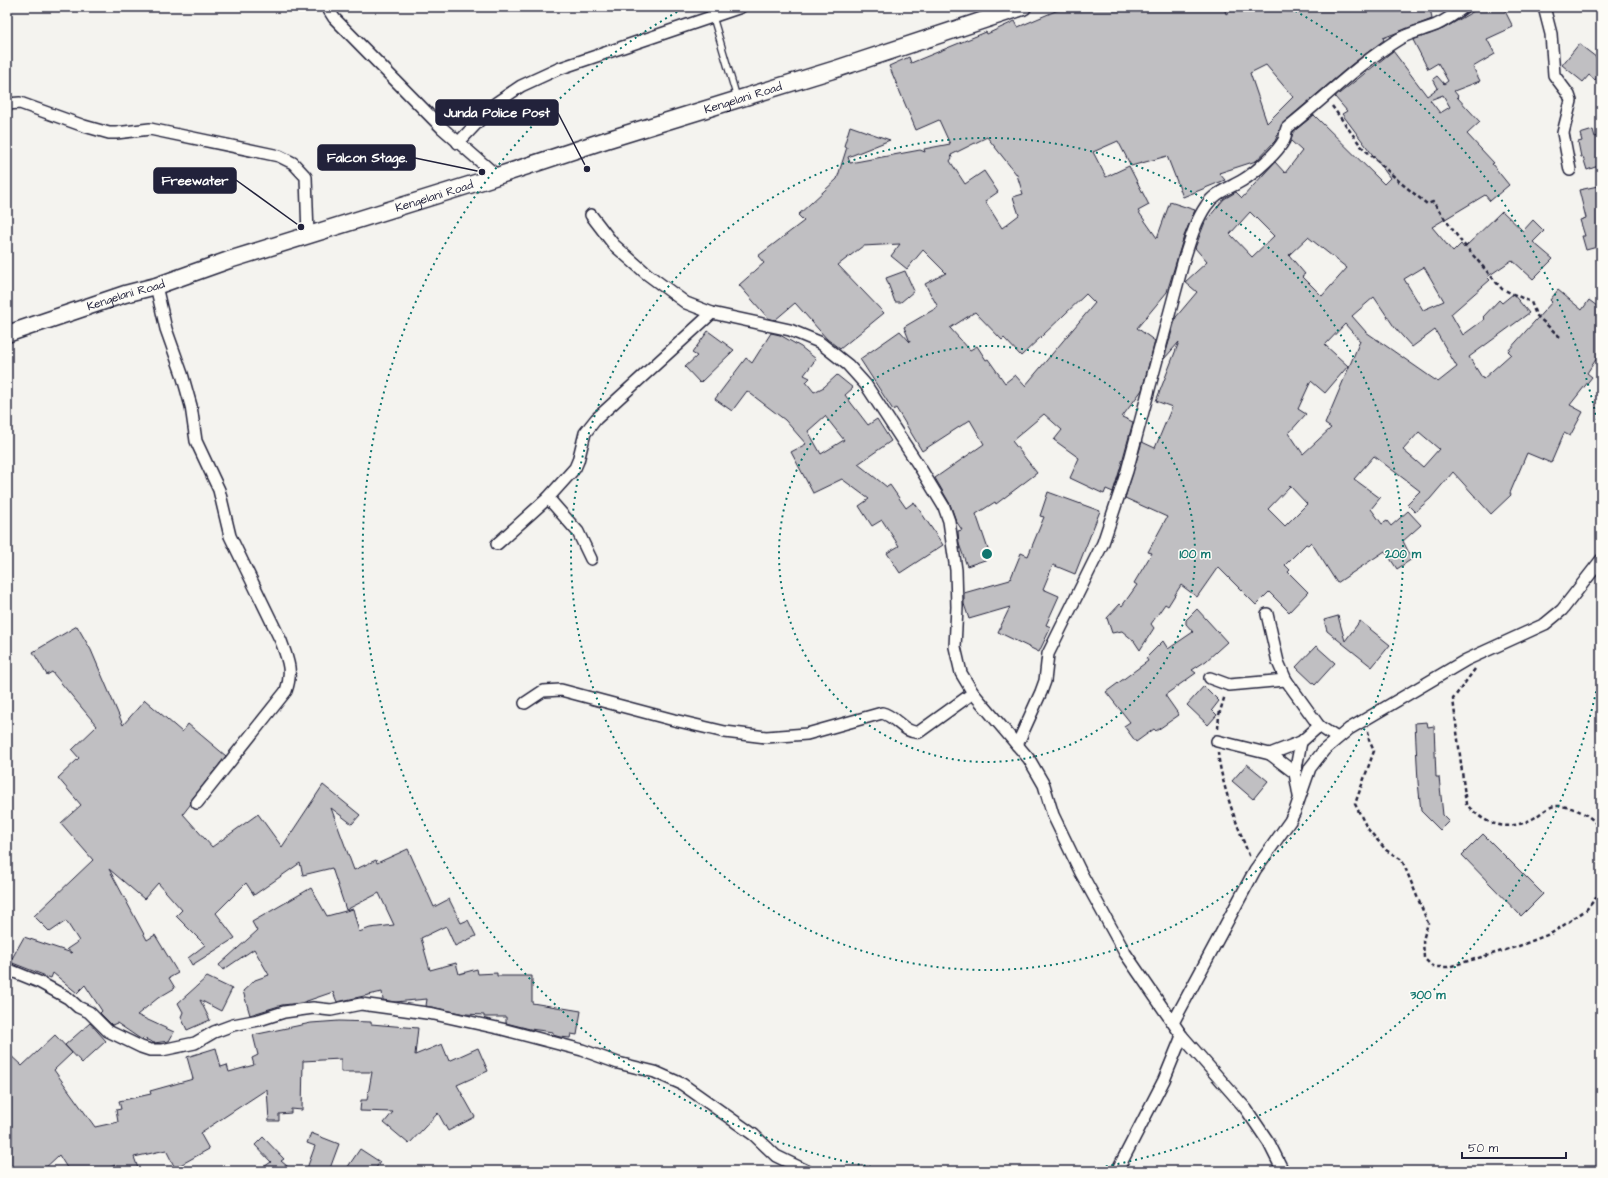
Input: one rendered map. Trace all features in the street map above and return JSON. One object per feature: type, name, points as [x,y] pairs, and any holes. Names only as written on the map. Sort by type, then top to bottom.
[{"type":"main road","name":"Kengelani Road","points":[[7,334],[125,294],[156,286],[228,260],[497,176],[599,142],[843,67],[1023,7]]},
{"type":"street","points":[[327,7],[334,18],[442,128],[497,176]]},
{"type":"street","points":[[458,143],[496,103],[521,86],[558,69],[710,12],[741,7]]},
{"type":"street","points":[[1017,745],[1045,681],[1048,654],[1104,543],[1127,471],[1184,259],[1195,226],[1206,205],[1219,192],[1244,179],[1278,149],[1285,138],[1286,129],[1325,95],[1399,40],[1414,31],[1435,25],[1452,17],[1464,7]]},
{"type":"street","points":[[1544,7],[1551,34],[1554,75],[1569,95],[1571,101],[1563,134],[1570,170]]},
{"type":"street","points":[[7,104],[20,102],[84,126],[109,133],[116,134],[150,129],[178,136],[234,146],[286,159],[302,170],[306,177],[308,235]]},
{"type":"street","points":[[591,215],[614,245],[647,274],[686,303],[712,313],[790,330],[819,342],[848,365],[866,385],[921,469],[946,514],[956,570],[957,607],[955,647],[961,674],[973,693],[1029,759],[1044,786],[1053,815],[1081,873],[1126,953],[1174,1021],[1182,1036],[1246,1109],[1269,1143],[1283,1171]]},
{"type":"street","points":[[156,286],[166,329],[182,374],[191,406],[196,441],[219,490],[230,536],[287,657],[291,676],[286,691],[197,803]]},
{"type":"street","points":[[497,544],[548,498],[577,465],[583,438],[589,426],[608,406],[712,313]]},
{"type":"street","points":[[548,498],[578,532],[591,559]]},
{"type":"street","points":[[1174,1021],[1255,870],[1290,821],[1313,764],[1324,750],[1337,738],[1466,660],[1555,617],[1601,560]]},
{"type":"street","points":[[1267,614],[1278,662],[1286,680],[1319,726],[1337,738]]},
{"type":"street","points":[[1210,678],[1229,685],[1286,680]]},
{"type":"street","points":[[525,703],[543,691],[561,690],[725,732],[766,737],[807,734],[882,713],[889,715],[908,731],[919,732],[973,693]]},
{"type":"street","points":[[1270,754],[1301,742],[1319,726]]},
{"type":"street","points":[[1217,741],[1270,754],[1295,773]]},
{"type":"street","points":[[1299,798],[1295,773],[1301,742]]},
{"type":"street","points":[[7,969],[39,982],[68,998],[78,1007],[89,1012],[108,1031],[150,1050],[162,1050],[195,1043],[214,1032],[233,1025],[259,1020],[284,1012],[313,1008],[331,1010],[361,1004],[434,1014],[502,1029],[582,1050],[655,1072],[682,1084],[754,1135],[776,1156],[807,1171]]},
{"type":"street","points":[[1117,1171],[1164,1080],[1182,1036]]},
{"type":"lane","points":[[710,12],[738,100]]},
{"type":"path","points":[[1325,95],[1361,146],[1401,183],[1427,204],[1433,202],[1460,240],[1502,289],[1531,302],[1536,315],[1560,337]]},
{"type":"path","points":[[1475,669],[1453,699],[1466,804],[1487,821],[1503,827],[1525,823],[1554,806],[1568,807],[1584,814],[1595,822],[1600,832],[1601,845]]},
{"type":"path","points":[[1229,685],[1219,715],[1217,741],[1219,765],[1241,836],[1255,870]]},
{"type":"path","points":[[1367,719],[1369,740],[1374,750],[1356,804],[1367,828],[1386,850],[1402,860],[1428,923],[1423,940],[1424,958],[1433,967],[1448,967],[1519,946],[1552,933],[1586,910],[1601,892],[1601,888]]},
{"type":"building","points":[[1065,7],[1224,7],[1226,14],[1236,7],[1430,7],[1432,19],[1383,38],[1384,40],[1351,65],[1283,123],[1275,141],[1256,161],[1219,173],[1225,180],[1183,197],[1167,156],[1131,166],[1118,141],[1093,152],[1106,177],[1129,166],[1149,205],[1138,211],[1157,238],[1170,202],[1195,210],[1184,236],[1167,292],[1137,328],[1155,341],[1142,390],[1122,417],[1133,422],[1113,492],[1106,489],[1104,494],[1070,478],[1079,458],[1054,440],[1062,430],[1044,414],[1012,441],[1037,473],[996,504],[995,502],[976,514],[991,558],[967,566],[959,544],[958,531],[962,530],[956,521],[950,504],[935,478],[984,444],[970,420],[922,451],[896,408],[893,410],[860,359],[900,331],[910,342],[904,327],[938,307],[925,284],[946,273],[923,250],[907,269],[891,256],[900,244],[863,246],[838,265],[884,313],[840,349],[827,339],[795,303],[775,320],[768,318],[739,285],[764,263],[758,256],[804,221],[798,215],[837,179],[847,147],[844,146],[850,126],[890,140],[848,157],[850,163],[920,150],[925,152],[924,149],[950,144],[939,120],[916,130],[889,66],[909,57],[911,63],[986,32],[987,34],[1015,21],[1018,27]],"holes":[[[1266,65],[1293,97],[1267,123],[1250,73]],[[987,137],[1017,175],[1023,194],[1013,197],[1019,215],[1002,228],[985,201],[998,192],[984,171],[965,184],[950,161],[952,158],[951,155]],[[1086,294],[1095,303],[1025,386],[1015,375],[1005,383],[988,359],[986,360],[977,346],[970,350],[950,328],[975,312],[1002,340],[1004,338],[1021,356]]]},
{"type":"building","points":[[1481,7],[1503,7],[1513,27],[1487,39],[1495,54],[1473,67],[1480,81],[1454,91],[1458,96],[1457,97],[1480,122],[1467,134],[1494,163],[1492,164],[1509,185],[1490,201],[1485,195],[1432,227],[1453,252],[1461,244],[1464,248],[1502,211],[1523,231],[1533,220],[1544,231],[1533,242],[1553,259],[1533,279],[1512,260],[1487,277],[1490,280],[1451,314],[1463,335],[1485,319],[1483,317],[1499,300],[1502,303],[1513,294],[1529,313],[1469,357],[1483,379],[1511,354],[1508,351],[1552,302],[1550,300],[1558,290],[1582,310],[1589,300],[1601,309],[1601,352],[1587,373],[1592,377],[1570,405],[1583,412],[1570,436],[1564,433],[1551,463],[1527,453],[1510,493],[1511,495],[1491,514],[1453,472],[1430,499],[1415,512],[1407,504],[1420,491],[1374,456],[1354,479],[1380,498],[1371,509],[1382,524],[1387,521],[1391,526],[1408,511],[1421,525],[1403,541],[1412,559],[1397,569],[1385,551],[1337,583],[1311,542],[1308,545],[1306,544],[1285,565],[1290,570],[1288,572],[1308,592],[1289,612],[1269,592],[1256,605],[1218,567],[1197,597],[1181,585],[1168,606],[1165,604],[1151,624],[1154,628],[1140,650],[1134,641],[1122,631],[1112,633],[1107,618],[1120,604],[1122,606],[1137,585],[1134,583],[1152,553],[1148,552],[1167,517],[1125,498],[1142,442],[1155,448],[1172,407],[1156,401],[1179,342],[1164,359],[1176,317],[1197,292],[1185,282],[1207,262],[1195,248],[1205,222],[1224,199],[1236,192],[1242,198],[1275,162],[1285,173],[1302,151],[1291,141],[1293,132],[1314,115],[1384,184],[1390,178],[1342,114],[1347,111],[1335,97],[1393,51],[1427,96],[1438,88],[1433,79],[1437,76],[1444,84],[1448,81],[1438,63],[1428,69],[1413,40],[1443,29]],"holes":[[[1443,95],[1450,107],[1440,113],[1430,100]],[[1250,212],[1274,236],[1252,257],[1230,234]],[[1308,237],[1347,268],[1322,296],[1302,276],[1305,274],[1289,255]],[[1424,267],[1444,301],[1423,310],[1404,279]],[[1374,297],[1395,328],[1412,347],[1435,330],[1457,367],[1438,382],[1366,332],[1352,316]],[[1345,324],[1360,341],[1325,424],[1331,428],[1303,454],[1289,433],[1306,414],[1298,409],[1311,381],[1325,393],[1348,366],[1325,345]],[[1419,432],[1439,449],[1423,467],[1403,450]],[[1290,486],[1307,504],[1285,526],[1268,509]]]},
{"type":"building","points":[[1579,44],[1601,61],[1601,72],[1595,80],[1589,75],[1583,82],[1562,65]]},
{"type":"building","points":[[1593,130],[1595,137],[1601,135],[1601,165],[1587,170],[1583,157],[1581,157],[1578,142],[1582,141],[1580,134]]},
{"type":"building","points":[[1598,186],[1601,197],[1601,246],[1586,250],[1582,236],[1585,236],[1580,220],[1586,218],[1579,190]]},
{"type":"building","points":[[905,271],[914,291],[901,302],[895,302],[886,278]]},
{"type":"building","points":[[708,331],[734,350],[700,383],[685,367],[697,356],[692,353]]},
{"type":"building","points":[[771,333],[780,335],[801,347],[816,359],[804,375],[810,378],[806,382],[814,392],[824,387],[837,375],[853,388],[845,395],[868,425],[877,419],[891,441],[858,464],[887,487],[890,485],[906,508],[914,502],[943,545],[900,573],[887,553],[899,546],[882,520],[872,526],[859,506],[869,499],[842,479],[813,493],[791,452],[806,444],[785,420],[747,391],[732,411],[715,399],[746,358],[752,363]],"holes":[[[825,416],[844,440],[821,454],[808,431]]]},
{"type":"building","points":[[1048,492],[1100,511],[1075,574],[1053,565],[1043,589],[1059,596],[1046,625],[1051,627],[1039,652],[998,632],[1010,607],[969,619],[964,604],[964,593],[1010,580],[1021,553],[1028,556],[1044,517],[1040,516]]},
{"type":"building","points":[[1197,609],[1227,642],[1206,661],[1192,670],[1196,673],[1165,695],[1179,715],[1156,731],[1154,729],[1136,742],[1124,726],[1130,722],[1106,692],[1148,661],[1146,658],[1163,641],[1168,649],[1193,632],[1186,624],[1186,620]]},
{"type":"building","points":[[1338,616],[1345,641],[1360,621],[1390,645],[1372,667],[1327,631],[1324,620]]},
{"type":"building","points":[[77,626],[91,650],[123,725],[145,700],[182,732],[188,724],[226,756],[192,799],[190,805],[183,814],[212,847],[258,814],[282,847],[323,785],[360,815],[352,824],[331,808],[354,870],[376,860],[377,863],[408,849],[434,907],[449,899],[461,923],[468,920],[476,936],[455,946],[446,926],[421,938],[430,970],[456,963],[459,974],[477,969],[478,974],[497,973],[497,976],[532,976],[532,1003],[581,1011],[577,1035],[571,1034],[570,1038],[560,1037],[553,1035],[553,1032],[530,1029],[506,1023],[506,1017],[484,1017],[484,1015],[465,1014],[426,1006],[427,999],[395,1002],[383,1000],[382,992],[337,1002],[333,992],[301,1003],[282,1005],[250,1015],[243,991],[255,980],[269,975],[254,949],[223,970],[219,965],[257,931],[252,922],[311,888],[327,916],[353,909],[359,932],[370,928],[394,925],[379,893],[346,910],[332,868],[303,875],[300,863],[254,895],[246,883],[216,913],[235,938],[192,965],[188,958],[205,945],[176,916],[182,910],[158,883],[144,899],[109,869],[147,940],[155,935],[178,973],[169,978],[175,988],[158,998],[137,1015],[174,1032],[169,1041],[154,1043],[143,1038],[142,1040],[117,1023],[112,1025],[100,1013],[102,1011],[85,985],[77,993],[53,973],[51,978],[10,962],[24,937],[72,953],[67,949],[79,941],[66,921],[50,932],[34,916],[93,860],[61,823],[81,805],[58,778],[79,758],[72,750],[97,726],[52,672],[47,675],[33,652]]},
{"type":"building","points":[[1316,646],[1335,663],[1315,685],[1296,667]]},
{"type":"building","points":[[1204,686],[1219,701],[1212,710],[1217,715],[1208,725],[1187,705]]},
{"type":"building","points":[[1427,722],[1428,727],[1434,726],[1436,777],[1439,777],[1443,815],[1449,821],[1440,830],[1421,811],[1415,723]]},
{"type":"building","points":[[1247,764],[1268,781],[1253,799],[1232,781]]},
{"type":"building","points":[[1483,834],[1543,894],[1521,916],[1462,855]]},
{"type":"building","points":[[207,977],[232,989],[221,1011],[200,1000],[210,1020],[187,1030],[181,1017],[183,1012],[178,1003]]},
{"type":"building","points":[[339,1021],[371,1022],[371,1024],[418,1028],[415,1055],[442,1044],[449,1061],[478,1048],[488,1071],[457,1085],[475,1117],[448,1131],[438,1113],[409,1144],[384,1123],[393,1112],[360,1111],[361,1100],[367,1100],[372,1072],[341,1072],[341,1059],[303,1061],[302,1110],[291,1109],[291,1113],[279,1114],[279,1121],[269,1121],[267,1089],[200,1133],[209,1149],[175,1168],[166,1150],[134,1157],[139,1171],[117,1171],[115,1165],[102,1171],[69,1171],[59,1155],[42,1171],[11,1171],[7,1165],[7,1052],[22,1066],[55,1035],[72,1053],[54,1070],[95,1127],[118,1122],[116,1110],[121,1109],[119,1101],[151,1094],[150,1091],[193,1079],[187,1057],[216,1048],[221,1067],[227,1065],[229,1072],[254,1065],[252,1058],[258,1055],[253,1035],[311,1023]]},
{"type":"building","points":[[90,1023],[106,1041],[82,1063],[65,1045]]},
{"type":"building","points":[[311,1133],[339,1144],[329,1171],[306,1171],[315,1146],[307,1143]]},
{"type":"building","points":[[263,1137],[284,1159],[281,1161],[293,1171],[258,1171],[271,1162],[255,1145]]},
{"type":"building","points":[[360,1149],[380,1162],[374,1171],[345,1171]]},
{"type":"place","name":"Junda Police Post","points":[[587,169]]},
{"type":"place","name":"Falcon Stage.","points":[[482,172]]},
{"type":"place","name":"Freewater","points":[[301,227]]}]
